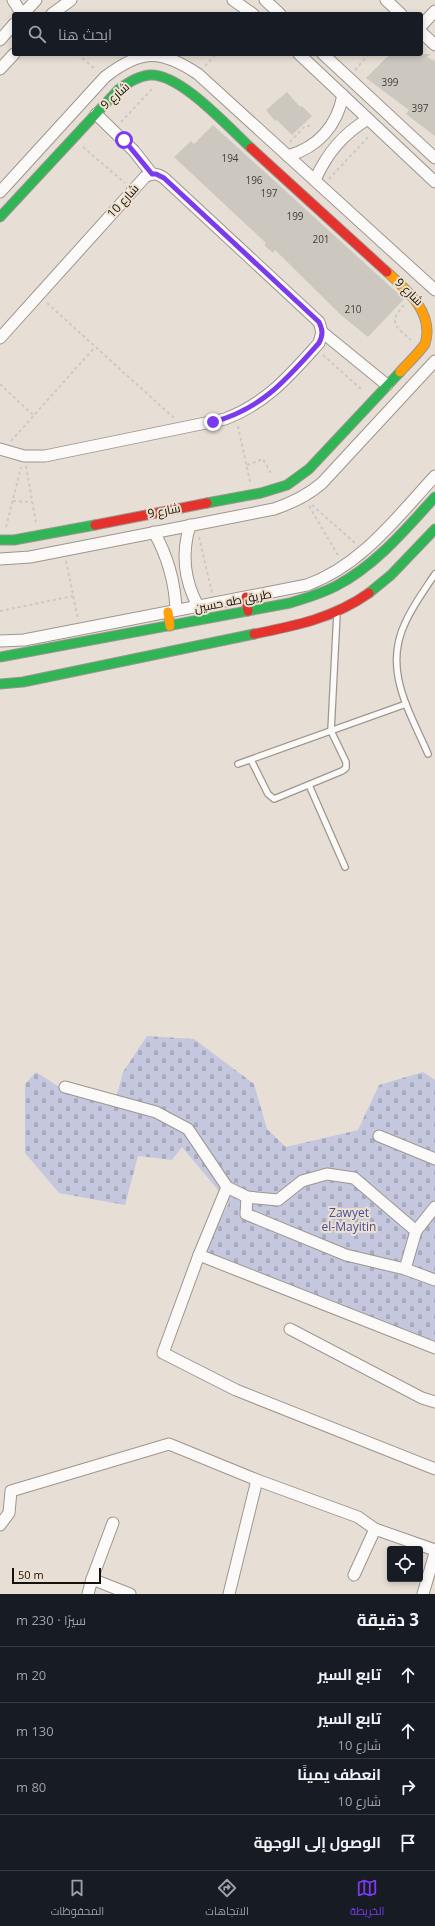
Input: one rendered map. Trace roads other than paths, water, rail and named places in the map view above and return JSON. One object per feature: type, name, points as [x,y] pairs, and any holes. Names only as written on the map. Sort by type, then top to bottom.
[{"type":"street","points":[[13,0],[22,12]]},
{"type":"street","points":[[25,12],[36,0]]},
{"type":"street","points":[[55,12],[71,0]]},
{"type":"street","points":[[233,0],[250,12]]},
{"type":"street","points":[[265,0],[278,12]]},
{"type":"street","points":[[386,0],[399,12]]},
{"type":"street","points":[[423,24],[435,11]]},
{"type":"street","points":[[0,40],[12,26]]},
{"type":"street","points":[[423,34],[435,45]]},
{"type":"street","points":[[0,69],[12,56]]},
{"type":"street","name":"شارع 9","points":[[0,192],[105,77],[130,60],[142,56]]},
{"type":"street","name":"شارع 9","points":[[161,56],[170,58],[198,74],[435,290]]},
{"type":"street","points":[[301,56],[435,182]]},
{"type":"street","points":[[325,56],[435,158]]},
{"type":"street","name":"شارع 9","points":[[0,216],[119,89],[137,78],[156,74],[164,76],[183,86],[388,272],[425,308],[430,324],[427,340],[421,349],[302,475],[278,488],[38,536],[1,540]]},
{"type":"street","points":[[95,87],[109,100]]},
{"type":"street","points":[[285,153],[307,149],[322,137],[329,129],[338,113],[343,95]]},
{"type":"street","points":[[1,450],[24,456],[46,456],[213,422],[236,415],[249,409],[272,393],[319,343],[322,332],[319,322],[164,178],[156,174],[152,174],[134,150],[96,114]]},
{"type":"street","points":[[318,183],[324,161],[337,144],[346,134],[368,119]]},
{"type":"street","name":"شارع 10","points":[[0,338],[145,177],[152,174]]},
{"type":"street","points":[[388,272],[401,259]]},
{"type":"street","points":[[322,332],[387,385]]},
{"type":"street","name":"شارع 9","points":[[0,559],[16,559],[274,509],[304,497],[322,483],[435,362]]},
{"type":"street","points":[[336,440],[350,452]]},
{"type":"street","points":[[0,641],[24,640],[307,585],[321,580],[344,567],[364,552],[435,476]]},
{"type":"street","name":"طريق طه حسين","points":[[0,656],[22,654],[302,600],[327,591],[350,579],[380,556],[435,497]]},
{"type":"street","points":[[97,524],[100,543]]},
{"type":"street","points":[[193,525],[185,543],[184,560],[188,584],[198,606]]},
{"type":"street","points":[[0,684],[23,682],[304,624],[337,613],[375,590],[391,576],[435,529]]},
{"type":"street","points":[[154,532],[161,544],[171,570],[174,583],[170,626]]},
{"type":"street","points":[[246,597],[248,610]]},
{"type":"street","points":[[65,1087],[156,1112],[188,1129],[227,1187],[247,1197],[278,1200],[302,1181],[327,1174],[354,1178],[416,1231]]},
{"type":"street","points":[[379,1136],[434,1156]]},
{"type":"street","points":[[227,1187],[199,1255],[162,1353],[236,1390],[435,1470]]},
{"type":"street","points":[[247,1197],[246,1214],[346,1255],[405,1269],[435,1280]]},
{"type":"street","points":[[405,1269],[416,1231],[435,1207]]},
{"type":"street","points":[[199,1255],[435,1348]]},
{"type":"street","points":[[290,1329],[422,1398],[435,1402]]},
{"type":"street","points":[[0,1523],[9,1513],[11,1491],[169,1444],[257,1480],[358,1518],[375,1529],[435,1550]]},
{"type":"street","points":[[230,1594],[257,1480]]},
{"type":"street","points":[[88,1594],[92,1579],[113,1523]]},
{"type":"street","points":[[354,1575],[375,1529]]},
{"type":"street","points":[[424,1594],[435,1553]]},
{"type":"street","points":[[92,1579],[130,1594]]},
{"type":"lane","points":[[428,754],[400,690],[397,676],[397,647],[406,620],[435,574]]},
{"type":"lane","points":[[251,760],[271,798],[279,798],[346,768],[346,762],[331,731],[337,613]]},
{"type":"lane","points":[[238,764],[406,704]]},
{"type":"lane","points":[[309,785],[345,867]]},
{"type":"park label","name":"Zawyet el-Mayitin","points":[[349,1220]]}]
